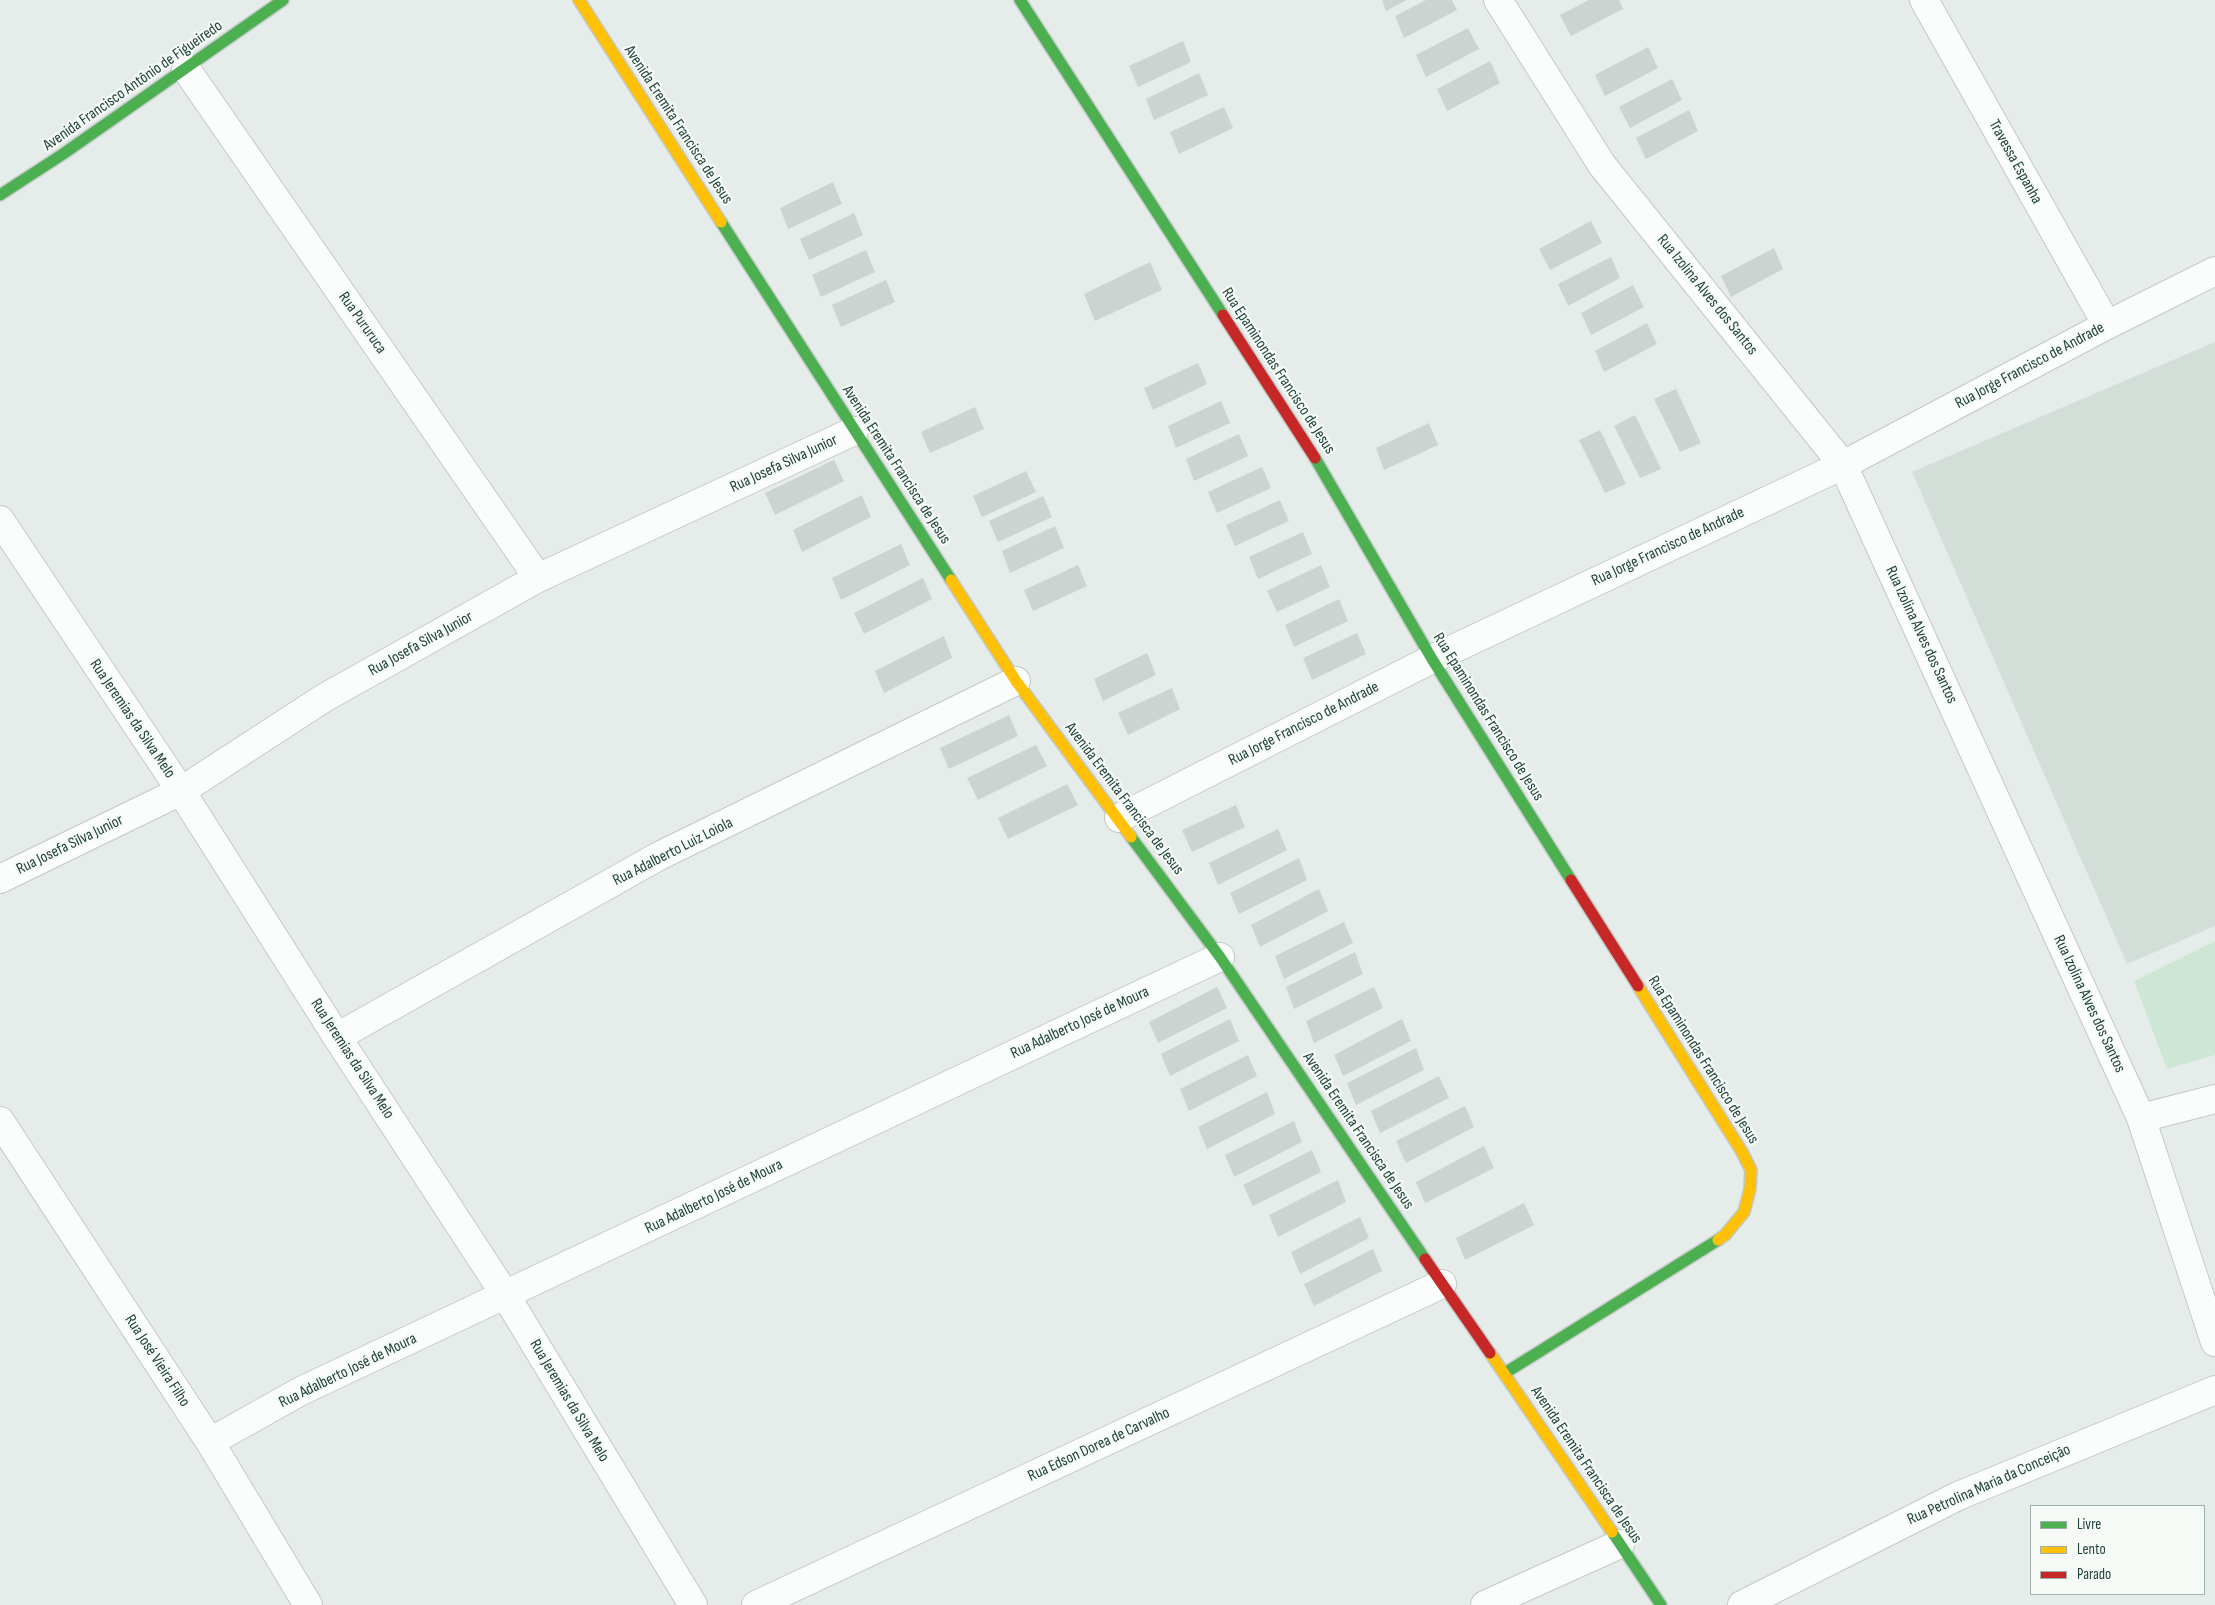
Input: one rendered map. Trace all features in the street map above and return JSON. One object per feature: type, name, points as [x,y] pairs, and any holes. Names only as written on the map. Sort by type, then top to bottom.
[{"type":"street","name":"Avenida Francisco Antônio de Figueiredo","points":[[0,196],[64,154],[283,0]]},
{"type":"street","name":"Avenida Eremita Francisca de Jesus","points":[[579,0],[1016,681],[1220,956],[1661,1605]]},
{"type":"street","name":"Rua Epaminondas Francisco de Jesus","points":[[1020,0],[1319,464],[1432,659],[1742,1152],[1750,1170],[1750,1189],[1744,1212],[1725,1235],[1505,1373]]},
{"type":"street","name":"Rua Izolina Alves dos Santos","points":[[1498,0],[1602,165],[1843,465],[2141,1118],[2215,1342]]},
{"type":"street","name":"Travessa Espanha","points":[[1924,0],[2107,325]]},
{"type":"street","name":"Rua Pururuca","points":[[186,69],[538,578]]},
{"type":"street","name":"Rua Jorge Francisco de Andrade","points":[[1119,818],[1432,659],[1843,465],[2107,325],[2215,271]]},
{"type":"street","name":"Rua Josefa Silva Junior","points":[[0,879],[181,791],[324,698],[538,578],[854,431]]},
{"type":"street","name":"Rua Jeremias da Silva Melo","points":[[0,520],[181,791],[337,1037],[506,1296],[693,1605]]},
{"type":"street","name":"Rua Adalberto Luiz Loiola","points":[[337,1037],[659,856],[1016,681]]},
{"type":"street","name":"Rua Adalberto José de Moura","points":[[210,1442],[301,1391],[506,1296],[1220,956]]},
{"type":"street","points":[[2141,1118],[2215,1099]]},
{"type":"street","name":"Rua José Vieira Filho","points":[[0,1120],[210,1442],[308,1605]]},
{"type":"street","name":"Rua Edson Dorea de Carvalho","points":[[756,1605],[1442,1284]]},
{"type":"street","name":"Rua Petrolina Maria da Conceição","points":[[1742,1605],[1958,1496],[2215,1390]]},
{"type":"street","points":[[1485,1605],[1620,1544]]},
{"type":"shaded area","points":[[2215,342],[2215,926],[2127,964],[1912,472]]},
{"type":"green space","points":[[2215,941],[2215,1055],[2167,1069],[2134,981]]},
{"type":"building","points":[[1382,0],[1407,0],[1386,11]]},
{"type":"building","points":[[1426,0],[1452,0],[1457,10],[1404,38],[1395,16]]},
{"type":"building","points":[[1589,0],[1619,0],[1623,9],[1571,36],[1560,15]]},
{"type":"building","points":[[1468,28],[1479,49],[1426,77],[1416,55]]},
{"type":"building","points":[[1183,41],[1191,62],[1138,87],[1129,66]]},
{"type":"building","points":[[1648,47],[1658,68],[1605,96],[1595,75]]},
{"type":"building","points":[[1490,61],[1500,83],[1447,111],[1437,89]]},
{"type":"building","points":[[1199,73],[1208,95],[1154,120],[1146,99]]},
{"type":"building","points":[[1672,79],[1682,100],[1630,128],[1619,107]]},
{"type":"building","points":[[1224,107],[1233,128],[1179,154],[1170,132]]},
{"type":"building","points":[[1689,110],[1698,131],[1646,159],[1636,138]]},
{"type":"building","points":[[833,182],[842,204],[788,229],[780,208]]},
{"type":"building","points":[[854,213],[863,235],[809,260],[800,239]]},
{"type":"building","points":[[1591,221],[1602,243],[1550,270],[1539,249]]},
{"type":"building","points":[[1774,248],[1783,269],[1731,297],[1721,276]]},
{"type":"building","points":[[866,250],[875,272],[821,297],[812,275]]},
{"type":"building","points":[[1611,257],[1620,278],[1568,306],[1558,284]]},
{"type":"building","points":[[1150,262],[1162,290],[1095,321],[1084,294]]},
{"type":"building","points":[[886,280],[895,302],[841,327],[832,305]]},
{"type":"building","points":[[1633,285],[1644,307],[1591,335],[1581,313]]},
{"type":"building","points":[[1647,323],[1657,344],[1604,372],[1595,351]]},
{"type":"building","points":[[1198,363],[1207,384],[1153,410],[1144,388]]},
{"type":"building","points":[[1676,389],[1701,443],[1680,452],[1654,399]]},
{"type":"building","points":[[1221,401],[1230,423],[1176,448],[1168,426]]},
{"type":"building","points":[[975,407],[984,429],[930,453],[921,432]]},
{"type":"building","points":[[1635,415],[1661,469],[1640,478],[1614,426]]},
{"type":"building","points":[[1429,423],[1438,445],[1384,470],[1376,448]]},
{"type":"building","points":[[1600,430],[1626,484],[1605,493],[1579,440]]},
{"type":"building","points":[[1239,434],[1248,456],[1194,481],[1186,459]]},
{"type":"building","points":[[834,460],[844,481],[775,515],[765,493]]},
{"type":"building","points":[[1262,467],[1271,488],[1217,513],[1208,492]]},
{"type":"building","points":[[1026,471],[1036,492],[982,517],[973,496]]},
{"type":"building","points":[[862,495],[871,517],[802,552],[793,530]]},
{"type":"building","points":[[1043,496],[1052,517],[998,542],[989,521]]},
{"type":"building","points":[[1280,500],[1289,521],[1235,546],[1226,525]]},
{"type":"building","points":[[1055,526],[1064,548],[1010,573],[1002,551]]},
{"type":"building","points":[[1303,532],[1312,554],[1258,579],[1249,557]]},
{"type":"building","points":[[901,544],[910,565],[841,600],[832,578]]},
{"type":"building","points":[[1078,565],[1087,586],[1033,611],[1024,590]]},
{"type":"building","points":[[1321,565],[1330,587],[1277,612],[1267,591]]},
{"type":"building","points":[[923,578],[932,599],[864,634],[854,613]]},
{"type":"building","points":[[1339,599],[1348,621],[1294,647],[1285,625]]},
{"type":"building","points":[[1357,633],[1366,654],[1312,680],[1303,658]]},
{"type":"building","points":[[944,636],[952,658],[884,693],[875,671]]},
{"type":"building","points":[[1147,653],[1156,675],[1103,701],[1094,679]]},
{"type":"building","points":[[1172,688],[1180,709],[1128,735],[1118,713]]},
{"type":"building","points":[[1009,715],[1018,736],[949,769],[940,748]]},
{"type":"building","points":[[1036,745],[1047,766],[978,800],[967,778]]},
{"type":"building","points":[[1067,784],[1078,805],[1008,839],[998,818]]},
{"type":"building","points":[[1236,805],[1245,827],[1192,852],[1182,830]]},
{"type":"building","points":[[1278,829],[1287,850],[1218,885],[1209,863]]},
{"type":"building","points":[[1299,858],[1307,880],[1239,914],[1230,893]]},
{"type":"building","points":[[1319,889],[1328,911],[1260,947],[1251,925]]},
{"type":"building","points":[[1344,922],[1353,943],[1284,979],[1275,956]]},
{"type":"building","points":[[1355,952],[1363,974],[1294,1009],[1286,987]]},
{"type":"building","points":[[1217,987],[1227,1008],[1158,1043],[1149,1022]]},
{"type":"building","points":[[1374,987],[1383,1008],[1314,1043],[1306,1021]]},
{"type":"building","points":[[1230,1019],[1239,1041],[1170,1076],[1161,1054]]},
{"type":"building","points":[[1402,1019],[1411,1041],[1343,1076],[1334,1055]]},
{"type":"building","points":[[1416,1048],[1424,1070],[1356,1105],[1347,1083]]},
{"type":"building","points":[[1248,1055],[1257,1076],[1189,1111],[1180,1089]]},
{"type":"building","points":[[1439,1076],[1449,1098],[1380,1133],[1371,1111]]},
{"type":"building","points":[[1267,1092],[1275,1114],[1207,1149],[1198,1127]]},
{"type":"building","points":[[1465,1106],[1474,1127],[1406,1163],[1396,1141]]},
{"type":"building","points":[[1294,1121],[1302,1142],[1234,1177],[1225,1155]]},
{"type":"building","points":[[1484,1146],[1494,1168],[1425,1203],[1416,1182]]},
{"type":"building","points":[[1312,1150],[1321,1172],[1253,1206],[1243,1185]]},
{"type":"building","points":[[1338,1180],[1346,1202],[1278,1237],[1269,1215]]},
{"type":"building","points":[[1524,1203],[1534,1225],[1465,1260],[1456,1238]]},
{"type":"building","points":[[1360,1217],[1369,1238],[1300,1274],[1291,1252]]},
{"type":"building","points":[[1373,1249],[1382,1271],[1314,1306],[1304,1284]]},
{"type":"traffic: fast","points":[[0,195],[63,154],[283,0]]},
{"type":"traffic: fast","points":[[1020,0],[1223,315]]},
{"type":"traffic: fast","points":[[721,222],[951,580]]},
{"type":"traffic: fast","points":[[1315,458],[1432,659],[1571,880]]},
{"type":"traffic: fast","points":[[1131,837],[1220,957],[1425,1259]]},
{"type":"traffic: fast","points":[[1505,1373],[1718,1240]]},
{"type":"traffic: fast","points":[[1612,1532],[1661,1605]]},
{"type":"traffic: slow","points":[[579,0],[721,222]]},
{"type":"traffic: slow","points":[[951,580],[1016,681],[1131,837]]},
{"type":"traffic: slow","points":[[1638,986],[1742,1152],[1751,1170],[1750,1189],[1744,1212],[1725,1235],[1718,1240]]},
{"type":"traffic: slow","points":[[1490,1353],[1612,1532]]},
{"type":"traffic: jam","points":[[1223,315],[1315,458]]},
{"type":"traffic: jam","points":[[1571,880],[1638,986]]},
{"type":"traffic: jam","points":[[1425,1259],[1490,1353]]}]
